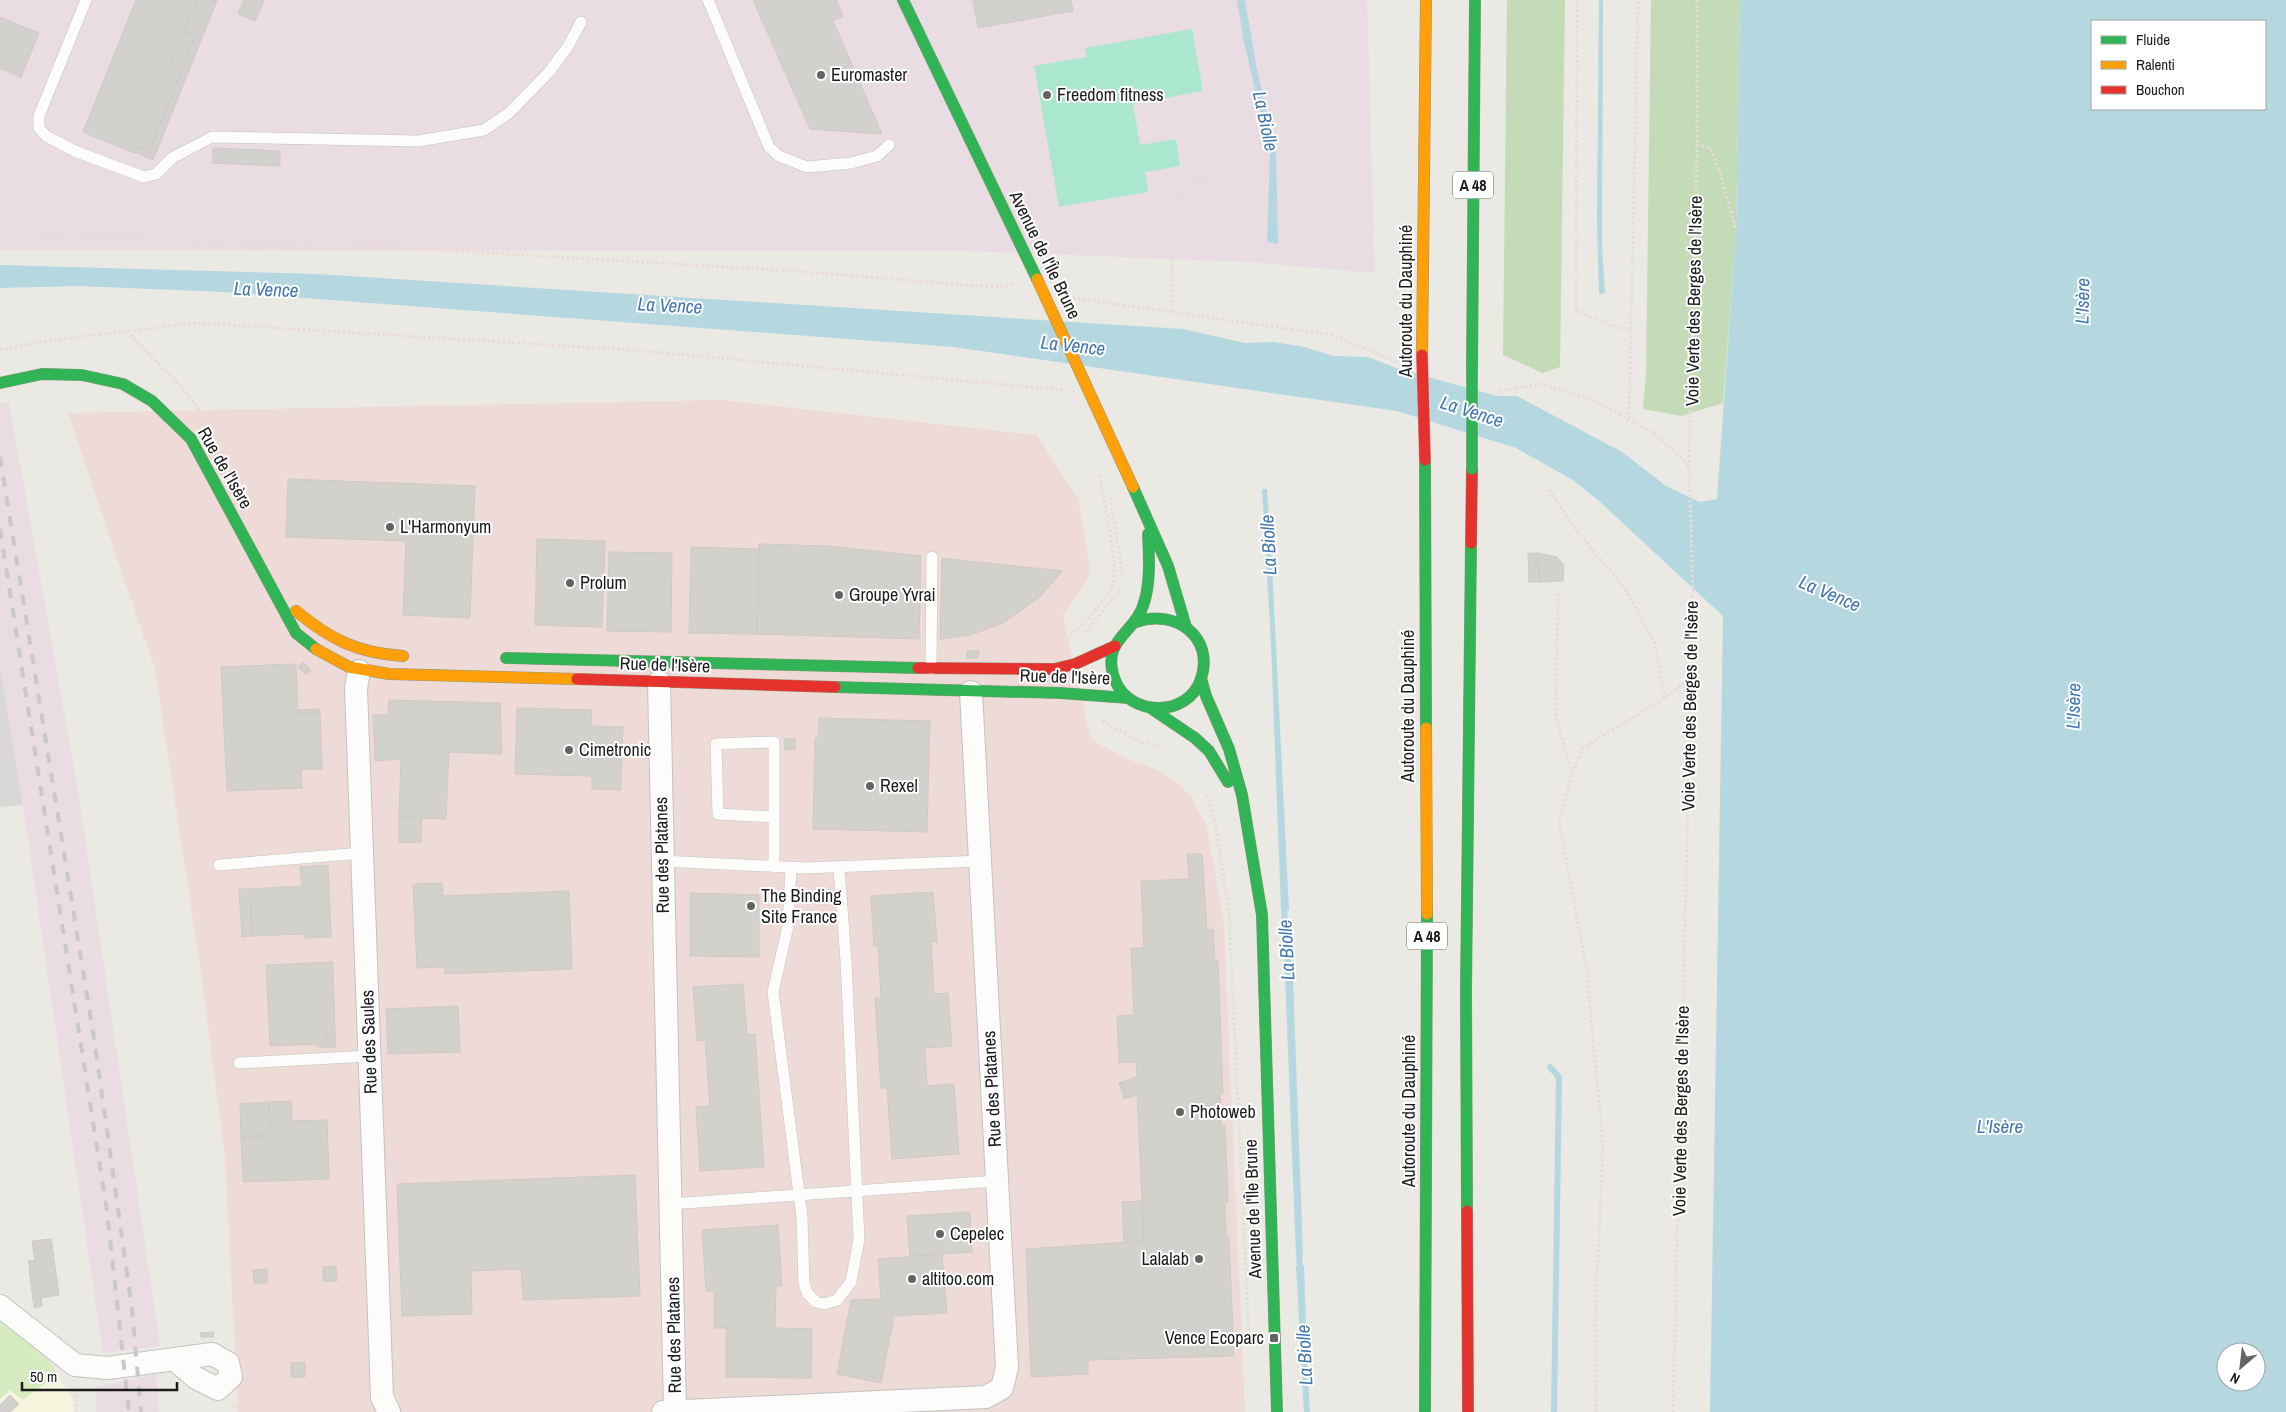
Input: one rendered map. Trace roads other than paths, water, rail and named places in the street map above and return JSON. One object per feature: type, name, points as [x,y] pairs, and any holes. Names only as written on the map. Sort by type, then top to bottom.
[{"type":"main road","name":"Autoroute du Dauphiné","points":[[1424,1412],[1427,1006],[1425,460],[1422,355],[1426,0]]},
{"type":"main road","name":"A 48","points":[[1468,1412],[1466,991],[1475,0]]},
{"type":"main road","name":"Avenue de l'Île Brune","points":[[905,2],[1082,373],[1168,566],[1186,627]]},
{"type":"main road","name":"Rue de l'Isère","points":[[0,382],[42,374],[84,374],[115,382],[144,395],[170,416],[191,439],[296,633],[316,652],[336,663],[358,671],[390,674],[931,690],[971,681],[1054,669],[1075,664],[1115,646]]},
{"type":"main road","name":"Avenue de l'Île Brune","points":[[1136,622],[1144,606],[1149,573],[1148,523]]},
{"type":"main road","name":"Rue de l'Isère","points":[[275,594],[313,626],[343,645],[367,653],[415,656]]},
{"type":"main road","points":[[1161,617],[1174,620],[1186,627],[1200,645],[1203,667],[1201,678],[1187,698],[1165,708],[1152,709],[1128,698],[1118,687],[1113,674],[1112,660],[1115,646],[1123,632],[1136,622],[1161,617]]},
{"type":"main road","points":[[358,671],[382,654]]},
{"type":"main road","name":"Rue de l'Isère","points":[[493,658],[931,669],[971,681],[1128,698]]},
{"type":"main road","name":"Avenue de l'Île Brune","points":[[1201,678],[1206,696],[1228,749],[1242,794],[1262,916],[1277,1412]]},
{"type":"main road","name":"Avenue de l'Île Brune","points":[[1152,709],[1195,738],[1209,751],[1231,788],[1248,827]]},
{"type":"street","name":"Rue des Saules","points":[[358,671],[356,688],[382,1397],[389,1412]]},
{"type":"street","name":"Rue des Platanes","points":[[659,682],[670,1204],[669,1411],[828,1408],[986,1398],[1002,1388],[1006,1368],[971,681]]},
{"type":"street","points":[[0,1306],[75,1365],[108,1368],[174,1359]]},
{"type":"lane","points":[[86,0],[39,116],[39,128],[46,136],[77,152],[144,177],[156,174],[172,158],[212,137],[418,141],[484,130],[509,113],[548,72],[567,48],[581,22]]},
{"type":"lane","points":[[708,0],[769,147],[779,156],[807,167],[824,166],[851,163],[877,156],[889,145]]},
{"type":"lane","points":[[931,690],[932,557]]},
{"type":"lane","points":[[774,816],[718,814],[716,744],[774,742],[774,816],[774,867]]},
{"type":"lane","points":[[219,865],[362,853]]},
{"type":"lane","points":[[662,861],[791,868],[839,868],[980,861]]},
{"type":"lane","points":[[791,868],[788,926],[773,992],[799,1195],[804,1283],[807,1293],[812,1299],[824,1304],[837,1300],[851,1282],[859,1239],[839,868]]},
{"type":"lane","points":[[239,1063],[370,1056]]},
{"type":"lane","points":[[670,1204],[997,1182]]},
{"type":"water","points":[[1237,0],[1245,0],[1257,70],[1276,153],[1278,244],[1267,242],[1270,154],[1244,42]]},
{"type":"water","points":[[1599,0],[1603,0],[1602,246],[1605,293],[1599,294],[1597,221]]},
{"type":"water","name":"L'Isère","points":[[1740,0],[2286,0],[2286,1412],[1710,1412],[1723,616],[1599,501],[1573,480],[1516,448],[1397,411],[954,347],[224,292],[79,286],[0,288],[0,265],[317,274],[1183,329],[1245,343],[1274,342],[1304,347],[1334,356],[1368,357],[1399,369],[1497,396],[1517,396],[1622,452],[1666,486],[1700,502],[1717,499],[1736,230]]},
{"type":"water","points":[[1262,489],[1267,489],[1271,546],[1289,910],[1281,910],[1271,643]]},
{"type":"water","points":[[1291,922],[1302,1256],[1296,1256],[1283,923]]},
{"type":"water","points":[[1304,1265],[1308,1388],[1303,1388],[1296,1266]]},
{"type":"waterway","name":"La Biolle","points":[[1284,904],[1285,931]]},
{"type":"waterway","points":[[1550,1067],[1559,1077],[1554,1412]]},
{"type":"waterway","name":"La Biolle","points":[[1299,1248],[1300,1273]]},
{"type":"waterway","name":"La Biolle","points":[[1305,1381],[1307,1412]]},
{"type":"railway","points":[[0,457],[95,1045],[132,1309],[141,1412]]},
{"type":"railway","points":[[0,529],[107,1211],[129,1412]]},
{"type":"place","name":"Euromaster","points":[[821,75]]},
{"type":"place","name":"Freedom fitness","points":[[1047,95]]},
{"type":"place","name":"L'Harmonyum","points":[[390,527]]},
{"type":"place","name":"Prolum","points":[[570,583]]},
{"type":"place","name":"Groupe Yvrai","points":[[839,595]]},
{"type":"place","name":"Cimetronic","points":[[569,750]]},
{"type":"place","name":"Rexel","points":[[870,786]]},
{"type":"place","name":"The Binding Site France","points":[[751,906]]},
{"type":"place","name":"Photoweb","points":[[1180,1112]]},
{"type":"place","name":"Cepelec","points":[[940,1234]]},
{"type":"place","name":"Lalalab","points":[[1199,1259]]},
{"type":"place","name":"altitoo.com","points":[[912,1279]]},
{"type":"place","name":"Vence Ecoparc","points":[[1274,1338]]},
{"type":"water label","name":"La Vence","points":[[266,289]]},
{"type":"water label","name":"La Vence","points":[[670,305]]},
{"type":"water label","name":"La Vence","points":[[1073,345]]},
{"type":"water label","name":"La Vence","points":[[1472,411]]},
{"type":"water label","name":"La Vence","points":[[1830,593]]}]
